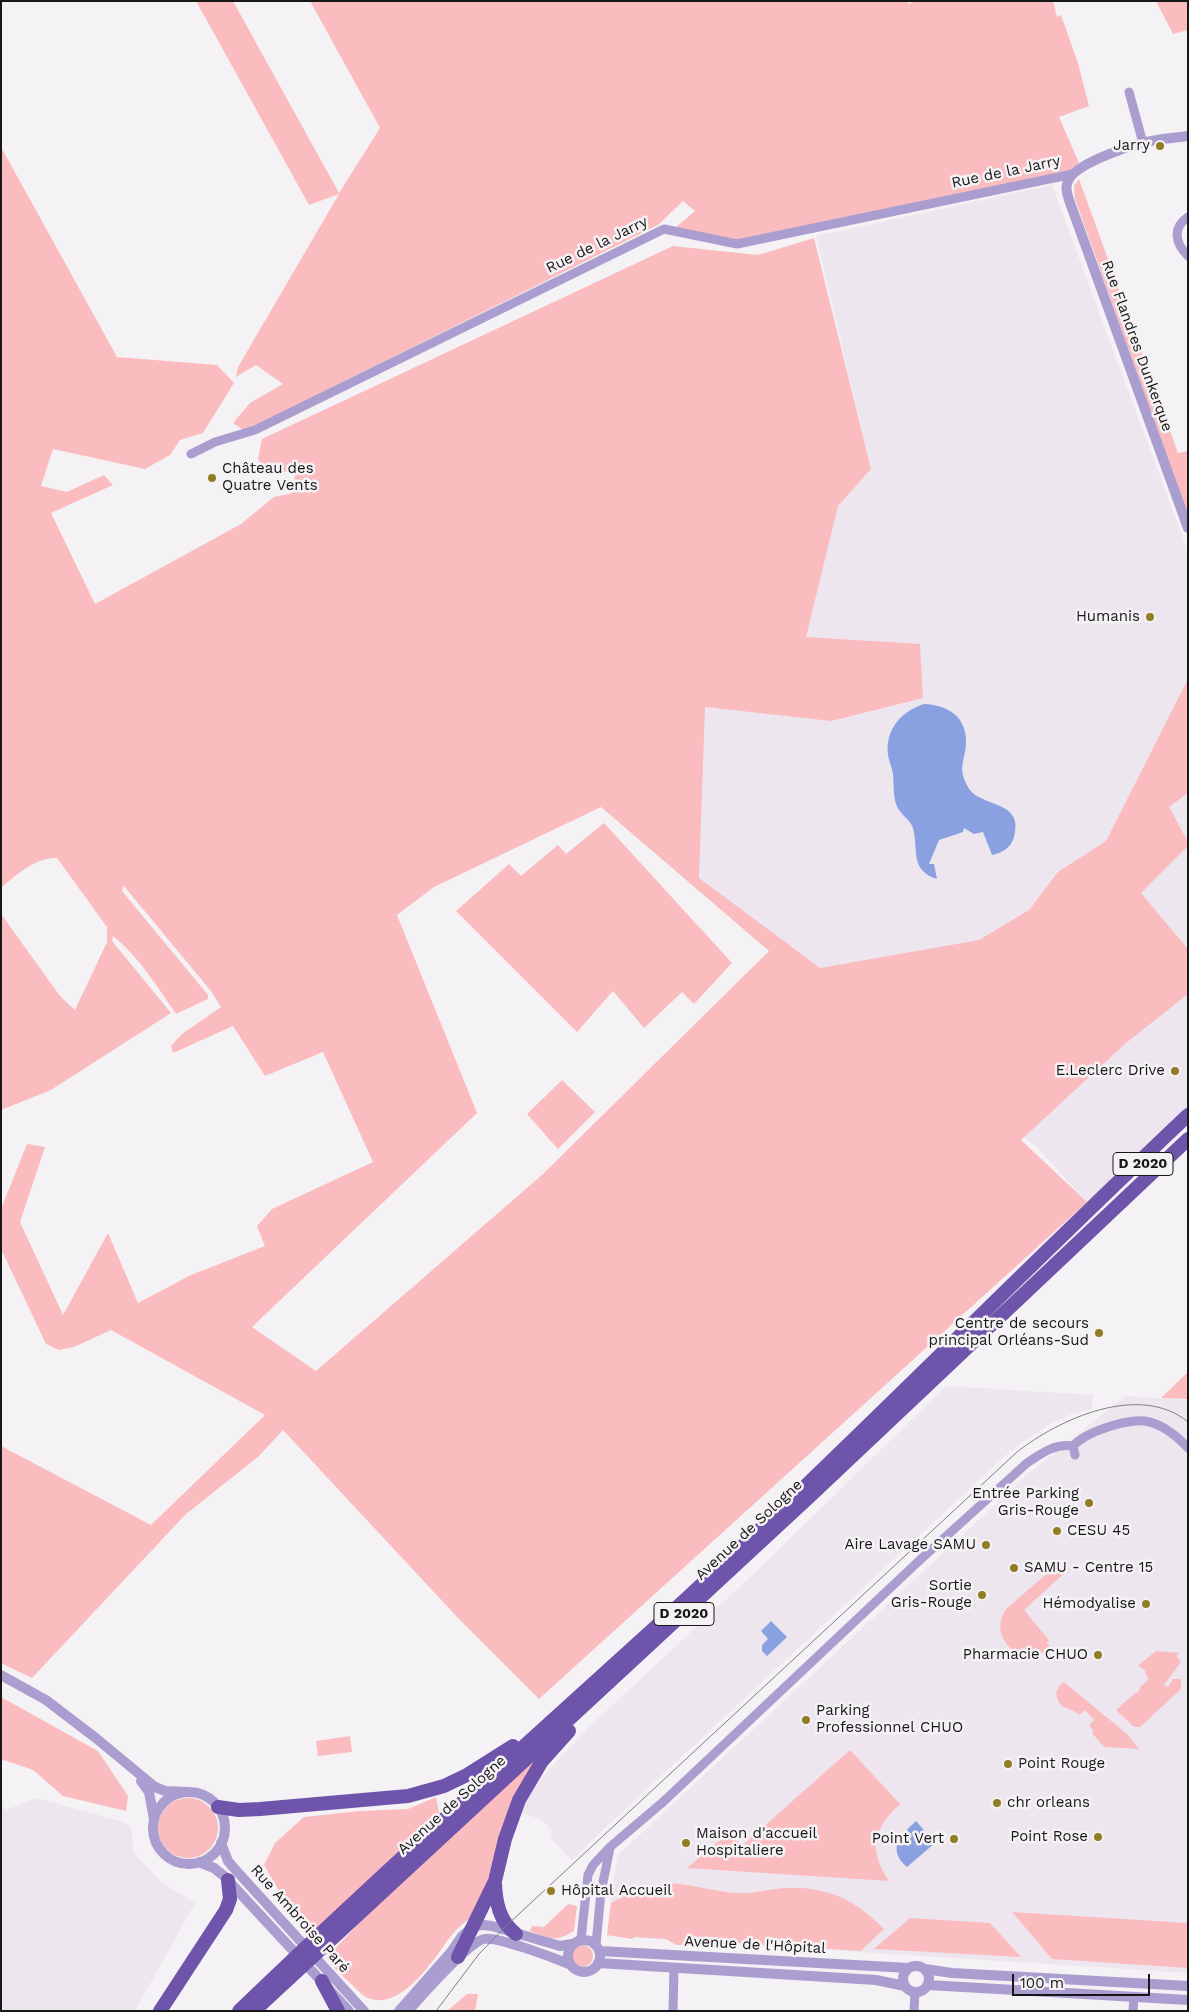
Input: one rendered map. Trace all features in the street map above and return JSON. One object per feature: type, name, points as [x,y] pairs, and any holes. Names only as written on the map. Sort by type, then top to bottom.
[{"type":"main road","points":[[1030,1268],[1096,1202],[1188,1115]]},
{"type":"main road","name":"D 2020","points":[[239,2011],[316,1936],[649,1632],[1030,1268],[1188,1123]]},
{"type":"main road","name":"D 2020","points":[[1108,1212],[1188,1139]]},
{"type":"main road","points":[[1108,1212],[1188,1145]]},
{"type":"main road","name":"Avenue de Sologne","points":[[254,2011],[860,1448],[1108,1212]]},
{"type":"main road","points":[[458,1957],[495,1881],[505,1839],[519,1800],[542,1761],[578,1722],[803,1514],[860,1448]]},
{"type":"main road","points":[[218,1807],[239,1810],[260,1809],[408,1796],[444,1786],[467,1776],[506,1751],[610,1666]]},
{"type":"main road","points":[[160,2011],[226,1910],[230,1899],[228,1880]]},
{"type":"main road","points":[[495,1881],[496,1902],[499,1910],[506,1926],[516,1934]]},
{"type":"main road","points":[[268,2011],[271,2004],[330,1940]]},
{"type":"main road","points":[[326,1977],[338,2011]]},
{"type":"street","points":[[1129,92],[1143,143]]},
{"type":"street","name":"Rue de la Jarry","points":[[191,454],[215,442],[254,430],[664,229],[737,244],[1073,174],[1099,158],[1143,143],[1188,136]]},
{"type":"street","name":"Rue Flandres Dunkerque","points":[[1073,174],[1068,180],[1066,188],[1069,200],[1188,528]]},
{"type":"street","points":[[1188,217],[1181,222],[1177,230],[1178,240],[1183,251],[1188,256]]},
{"type":"street","points":[[569,1964],[567,1953],[576,1942],[588,1875],[593,1865],[610,1847],[663,1802],[1027,1463],[1056,1446],[1074,1451],[1080,1438],[1094,1432],[1116,1425],[1145,1421],[1166,1429],[1188,1448]]},
{"type":"street","points":[[1,1675],[46,1700],[155,1787],[165,1791],[188,1792],[204,1796],[218,1807],[224,1824],[221,1843],[212,1854],[199,1862],[186,1863],[176,1861],[164,1853],[157,1845],[154,1836],[150,1792],[131,1768]]},
{"type":"street","points":[[154,1820],[164,1801],[179,1793],[188,1792]]},
{"type":"street","name":"Rue Ambroise Paré","points":[[221,1843],[228,1861],[284,1932]]},
{"type":"street","points":[[408,2011],[458,1957],[472,1945],[484,1939],[516,1946],[569,1964],[577,1970],[586,1972],[592,1970],[598,1963],[601,1892],[610,1847]]},
{"type":"street","name":"Rue Ambroise Paré","points":[[199,1862],[214,1868],[228,1880],[284,1932],[326,1977],[364,2011]]},
{"type":"street","points":[[587,1887],[601,1892]]},
{"type":"street","points":[[399,2011],[451,1952],[462,1936],[474,1926],[492,1926],[560,1946],[592,1941],[598,1948]]},
{"type":"street","name":"Avenue de l'Hôpital","points":[[598,1948],[909,1968]]},
{"type":"street","name":"Avenue de l'Hôpital","points":[[598,1963],[876,1980],[905,1986]]},
{"type":"street","points":[[1188,1986],[952,1973],[925,1969],[919,1966],[909,1968],[903,1978],[905,1986],[915,1992],[922,1990],[928,1985],[1094,1993],[1122,1997],[1188,2000]]},
{"type":"street","points":[[673,2011],[674,1968]]},
{"type":"street","points":[[925,1969],[929,1977],[928,1985]]},
{"type":"street","name":"Rue Ambroise Paré","points":[[326,1977],[349,2011]]},
{"type":"street","points":[[1122,1997],[1123,1982]]},
{"type":"street","points":[[1133,2011],[1142,1983]]},
{"type":"street","points":[[914,2011],[915,1992]]},
{"type":"shaded area","points":[[196,1],[233,1],[339,193],[380,128],[310,1],[907,1],[909,4],[914,1],[1053,1],[1057,17],[1061,15],[1078,63],[1089,106],[1059,117],[1079,163],[1069,171],[738,241],[675,228],[695,211],[683,201],[658,225],[265,421],[243,430],[233,423],[250,403],[283,384],[256,365],[236,377],[238,367],[339,194],[309,205]]},
{"type":"shaded area","points":[[1156,1],[1188,1],[1188,30],[1173,34]]},
{"type":"shaded area","points":[[1,147],[117,357],[217,365],[234,383],[203,433],[180,440],[170,455],[145,469],[53,449],[41,486],[67,492],[104,475],[113,485],[51,513],[95,604],[241,524],[274,497],[292,493],[296,470],[267,475],[258,459],[262,439],[673,246],[758,255],[814,238],[871,469],[838,506],[806,637],[920,644],[923,698],[831,721],[705,707],[699,878],[820,968],[979,940],[1029,910],[1058,872],[1106,841],[1188,679],[1188,793],[1169,807],[1188,842],[1188,846],[1141,893],[1188,949],[1188,994],[1126,1043],[1021,1140],[1087,1202],[539,1699],[459,1619],[283,1430],[258,1457],[186,1514],[32,1678],[1,1663],[1,1446],[151,1525],[265,1415],[111,1330],[74,1347],[59,1350],[46,1344],[1,1249],[1,1209],[27,1144],[45,1147],[20,1222],[63,1315],[108,1233],[138,1303],[191,1275],[265,1246],[257,1226],[272,1209],[373,1162],[323,1052],[265,1076],[233,1026],[173,1053],[171,1046],[182,1034],[221,1007],[211,991],[123,885],[122,891],[208,995],[208,999],[176,1014],[155,983],[131,953],[113,936],[112,941],[171,1013],[51,1090],[1,1110],[1,914],[60,996],[75,1010],[107,942],[107,927],[57,858],[49,858],[34,864],[1,888]],"holes":[[[601,807],[769,951],[543,1174],[316,1371],[252,1327],[477,1113],[397,915],[434,887]]]},
{"type":"shaded area","points":[[1079,179],[1178,453],[1188,451],[1188,516],[1075,199],[1074,186]]},
{"type":"shaded area","points":[[1052,185],[1188,552],[1188,1107],[1087,1202],[1038,1148],[699,878],[560,761],[871,469],[816,236]]},
{"type":"shaded area","points":[[604,823],[732,963],[694,1004],[682,992],[644,1028],[613,991],[577,1032],[456,911],[509,864],[521,876],[558,845],[566,854]]},
{"type":"shaded area","points":[[562,1080],[595,1112],[558,1149],[527,1114]]},
{"type":"shaded area","points":[[1188,1372],[1188,1399],[1161,1398]]},
{"type":"shaded area","points":[[946,1386],[1093,1395],[1092,1409],[1072,1414],[1050,1424],[1006,1455],[589,1843],[572,1861],[551,1838],[552,1831],[542,1820],[519,1812],[529,1791],[589,1727],[765,1563]]},
{"type":"shaded area","points":[[1125,1396],[1188,1400],[1188,1973],[607,1936],[617,1856],[1028,1474]]},
{"type":"shaded area","points":[[1057,1565],[1065,1565],[1069,1569],[1024,1610],[1049,1640],[1047,1643],[1050,1647],[1038,1656],[1023,1658],[1006,1643],[1001,1631],[1002,1617],[1006,1609]]},
{"type":"shaded area","points":[[1156,1651],[1179,1653],[1177,1656],[1181,1662],[1164,1685],[1168,1687],[1173,1679],[1181,1679],[1181,1689],[1140,1727],[1134,1727],[1116,1710],[1138,1692],[1141,1686],[1149,1679],[1145,1670],[1138,1666]]},
{"type":"shaded area","points":[[1064,1682],[1127,1734],[1139,1749],[1104,1747],[1092,1733],[1093,1730],[1089,1725],[1094,1720],[1085,1710],[1079,1715],[1059,1703],[1056,1693]]},
{"type":"shaded area","points":[[1,1697],[98,1751],[128,1796],[126,1811],[63,1796],[33,1770],[4,1760],[1,1761]]},
{"type":"shaded area","points":[[350,1736],[352,1752],[318,1756],[316,1741]]},
{"type":"shaded area","points":[[850,1750],[900,1804],[884,1822],[876,1840],[878,1859],[889,1881],[687,1868],[727,1834],[743,1845]]},
{"type":"shaded area","points":[[537,1757],[477,1913],[451,1936],[427,1969],[405,1990],[393,1997],[381,2000],[368,1998],[363,1995],[326,1958],[365,1917]]},
{"type":"shaded area","points":[[436,1797],[440,1818],[400,1850],[310,1938],[301,1929],[264,1865],[275,1843],[304,1817],[360,1811],[408,1809]]},
{"type":"shaded area","points":[[37,1798],[120,1821],[131,1827],[134,1853],[161,1882],[195,1903],[135,2011],[1,2011],[1,1803],[6,1810]]},
{"type":"shaded area","points":[[188,1798],[205,1803],[213,1811],[218,1828],[213,1845],[205,1853],[188,1858],[171,1853],[163,1845],[158,1828],[163,1811],[171,1803]]},
{"type":"shaded area","points":[[666,1883],[738,1893],[784,1888],[814,1889],[839,1896],[851,1902],[884,1929],[861,1951],[722,1942],[720,1944],[676,1945],[666,1939],[635,1937],[632,1939],[607,1935],[611,1903],[636,1890]]},
{"type":"shaded area","points":[[568,1904],[577,1906],[574,1931],[562,1937],[552,1938],[530,1931],[532,1926],[544,1927]]},
{"type":"shaded area","points":[[1012,1912],[1188,1923],[1188,1968],[1052,1959]]},
{"type":"shaded area","points":[[910,1918],[990,1923],[1021,1957],[874,1949]]},
{"type":"shaded area","points":[[582,1945],[590,1948],[593,1956],[590,1964],[582,1967],[574,1964],[571,1956],[574,1948]]},
{"type":"shaded area","points":[[467,1994],[478,1994],[475,2011],[447,2011]]},
{"type":"water","points":[[924,704],[948,710],[959,719],[965,734],[966,743],[962,769],[968,787],[974,794],[1007,810],[1013,816],[1016,825],[1011,844],[1003,851],[992,855],[983,832],[974,834],[964,828],[963,832],[939,840],[929,864],[934,864],[937,879],[928,875],[919,865],[913,828],[896,804],[893,774],[888,755],[889,737],[896,723],[908,711]]},
{"type":"water","points":[[771,1621],[787,1637],[767,1656],[762,1651],[762,1645],[768,1639],[761,1631]]},
{"type":"water","points":[[916,1821],[935,1843],[907,1867],[897,1854],[898,1842]]},
{"type":"tram line","points":[[436,2011],[479,1954],[506,1926],[1017,1452],[1034,1440],[1077,1417],[1124,1405],[1147,1405],[1169,1410],[1188,1422]]},
{"type":"place","name":"Jarry","points":[[1160,146]]},
{"type":"place","name":"Château des Quatre Vents","points":[[212,478]]},
{"type":"place","name":"Humanis","points":[[1150,617]]},
{"type":"place","name":"E.Leclerc Drive","points":[[1175,1071]]},
{"type":"place","name":"Centre de secours principal Orléans-Sud","points":[[1099,1333]]},
{"type":"place","name":"Entrée Parking Gris-Rouge","points":[[1089,1503]]},
{"type":"place","name":"CESU 45","points":[[1057,1531]]},
{"type":"place","name":"Aire Lavage SAMU","points":[[986,1545]]},
{"type":"place","name":"SAMU - Centre 15","points":[[1014,1568]]},
{"type":"place","name":"Sortie Gris-Rouge","points":[[982,1595]]},
{"type":"place","name":"Hémodyalise","points":[[1146,1604]]},
{"type":"place","name":"Pharmacie CHUO","points":[[1098,1655]]},
{"type":"place","name":"Parking Professionnel CHUO","points":[[806,1720]]},
{"type":"place","name":"Point Rouge","points":[[1008,1764]]},
{"type":"place","name":"chr orleans","points":[[997,1803]]},
{"type":"place","name":"Point Rose","points":[[1098,1837]]},
{"type":"place","name":"Point Vert","points":[[954,1839]]},
{"type":"place","name":"Maison d'accueil Hospitaliere","points":[[686,1843]]},
{"type":"place","name":"Hôpital Accueil","points":[[551,1891]]}]
